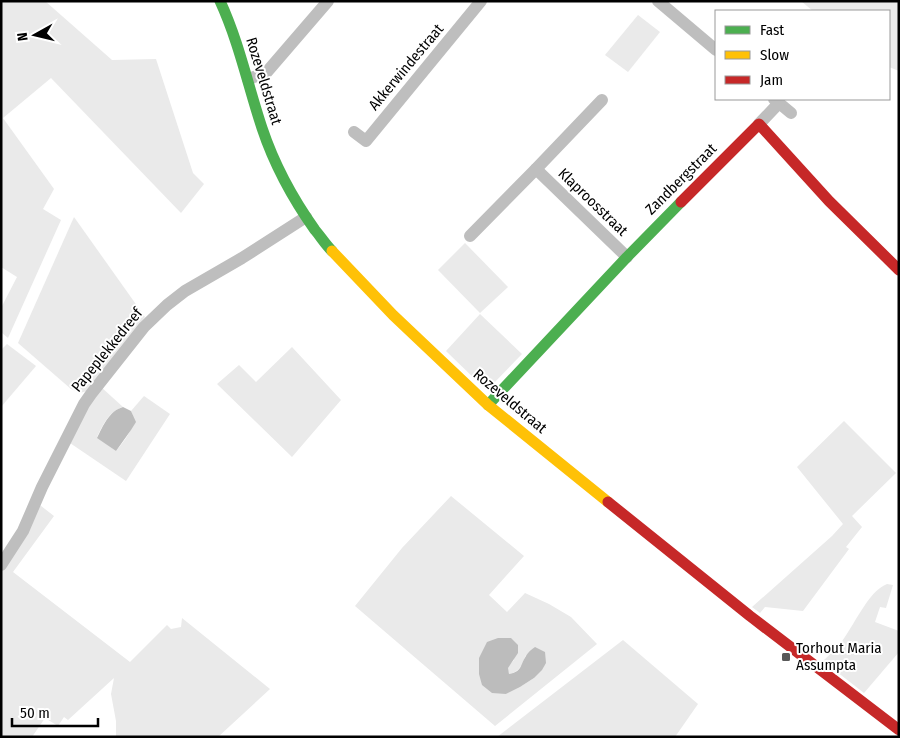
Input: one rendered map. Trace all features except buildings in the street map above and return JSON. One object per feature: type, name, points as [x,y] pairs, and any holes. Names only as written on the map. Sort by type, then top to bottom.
[{"type":"street","name":"Rozeveldstraat","points":[[220,1],[248,79],[272,156],[306,217],[328,247],[393,315],[488,405],[750,616],[899,730]]},
{"type":"street","points":[[248,79],[266,73],[328,1]]},
{"type":"street","name":"Akkerwindestraat","points":[[354,132],[366,141],[481,1]]},
{"type":"street","points":[[658,1],[715,49]]},
{"type":"street","name":"Klaproosstraat","points":[[470,236],[602,100]]},
{"type":"street","points":[[791,113],[777,101],[759,124],[899,270]]},
{"type":"street","name":"Zandbergstraat","points":[[488,405],[627,257],[759,124]]},
{"type":"street","name":"Klaproosstraat","points":[[536,169],[627,257]]},
{"type":"street","name":"Papeplekkedreef","points":[[1,565],[23,531],[42,487],[79,412],[90,394],[144,327],[185,290],[242,258],[306,217]]},
{"type":"shaded area","points":[[1,1],[45,1],[112,60],[156,59],[193,173],[204,184],[181,213],[51,78],[3,118],[54,189],[43,209],[61,220],[8,338],[1,332],[1,308],[17,277],[1,267]]},
{"type":"shaded area","points":[[801,1],[899,1],[899,71],[890,67],[890,10],[812,10]]},
{"type":"shaded area","points":[[638,15],[660,32],[628,72],[605,55]]},
{"type":"shaded area","points":[[74,217],[145,317],[97,380],[87,391],[80,393],[71,389],[18,343]]},
{"type":"shaded area","points":[[465,243],[508,287],[480,313],[438,270]]},
{"type":"shaded area","points":[[480,314],[522,354],[493,384],[480,384],[446,351]]},
{"type":"shaded area","points":[[7,344],[36,366],[1,407],[1,350]]},
{"type":"shaded area","points":[[292,347],[341,400],[292,457],[217,384],[239,365],[256,382]]},
{"type":"shaded area","points":[[101,387],[123,407],[110,415],[97,437],[116,451],[132,427],[133,416],[131,411],[144,396],[170,414],[126,481],[67,441]]},
{"type":"shaded area","points":[[123,407],[131,411],[136,422],[116,451],[97,438],[110,415]]},
{"type":"shaded area","points":[[844,421],[896,473],[852,516],[862,527],[846,547],[849,549],[803,611],[765,607],[760,613],[752,607],[843,524],[797,467]]},
{"type":"shaded area","points":[[451,496],[524,556],[489,595],[507,612],[525,593],[571,617],[597,644],[495,726],[355,606],[402,548]],"holes":[[[498,638],[514,660],[507,668],[509,674],[518,669],[526,655],[534,678],[506,694]]]},
{"type":"shaded area","points":[[36,502],[54,516],[13,572],[130,662],[167,625],[171,629],[181,627],[182,618],[270,689],[218,737],[116,737],[116,721],[111,694],[114,678],[68,720],[64,717],[58,726],[45,718],[32,737],[1,737],[1,565]]},
{"type":"shaded area","points":[[887,584],[893,585],[886,608],[880,607],[875,622],[899,631],[899,652],[864,693],[823,661],[840,644],[873,594]]},
{"type":"shaded area","points":[[498,638],[511,638],[518,645],[518,653],[508,668],[509,674],[519,670],[527,655],[535,647],[545,652],[546,663],[542,670],[534,678],[506,694],[492,693],[482,685],[479,674],[479,658],[487,642]]},
{"type":"shaded area","points":[[623,640],[698,704],[675,737],[497,737]]},
{"type":"traffic: fast","points":[[220,1],[233,32],[272,155],[299,206],[332,251]]},
{"type":"traffic: fast","points":[[488,405],[681,202]]},
{"type":"traffic: slow","points":[[332,251],[393,315],[488,405],[608,502]]},
{"type":"traffic: jam","points":[[681,202],[759,124],[829,201],[899,270]]},
{"type":"traffic: jam","points":[[608,502],[750,616],[899,730]]},
{"type":"place","name":"Torhout Maria Assumpta","points":[[786,657]]}]
